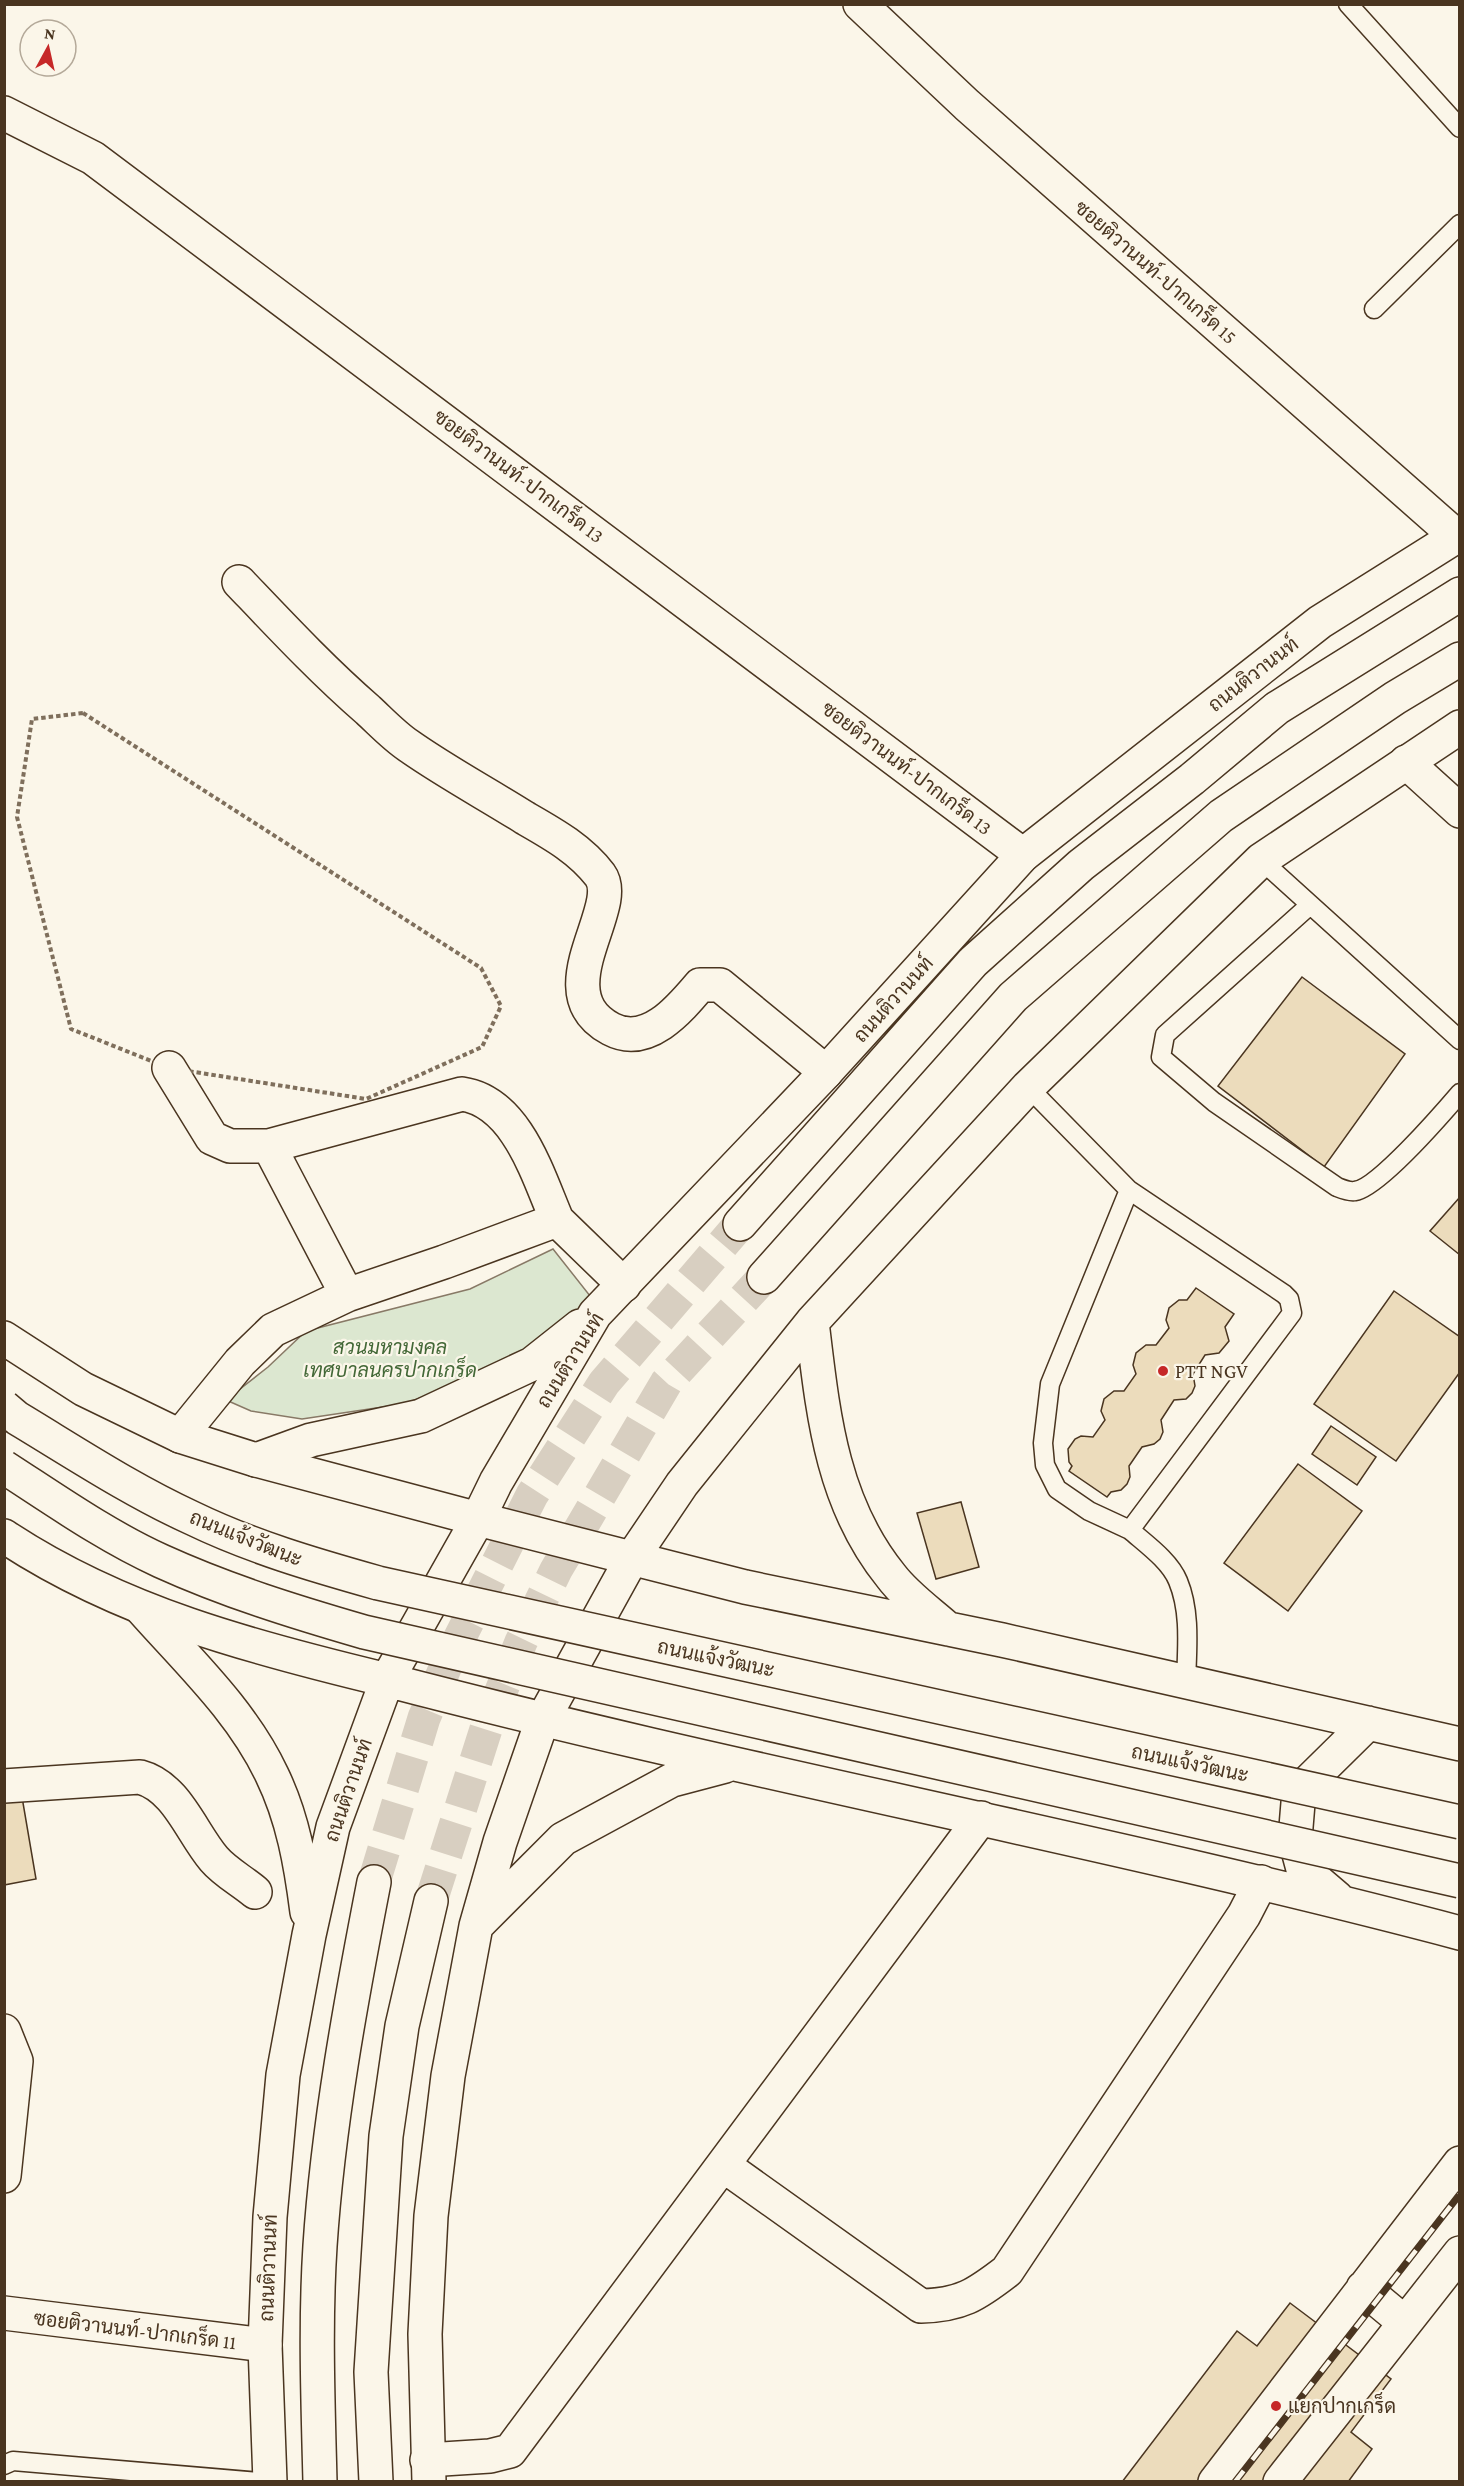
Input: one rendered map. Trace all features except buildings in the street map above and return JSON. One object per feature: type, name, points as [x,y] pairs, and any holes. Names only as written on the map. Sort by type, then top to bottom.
[{"type":"main road","name":"ซอยติวานนท์-ปากเกร็ด 15","points":[[860,4],[967,105],[1458,536]]},
{"type":"main road","name":"ซอยติวานนท์-ปากเกร็ด 13","points":[[4,113],[93,158],[1023,855]]},
{"type":"main road","name":"ถนนติวานนท์","points":[[270,2481],[265,2345],[270,2217],[284,2075],[309,1935],[333,1827],[387,1680],[478,1519],[496,1482],[595,1314],[826,1072],[1023,855],[1320,622],[1458,536]]},
{"type":"main road","points":[[239,582],[322,669],[407,745],[575,848],[602,878],[605,892],[603,910],[590,940],[582,975],[587,1005],[596,1018],[611,1029],[631,1035],[649,1031],[678,1010],[700,985],[720,985],[826,1072]]},
{"type":"main road","points":[[740,1224],[974,962],[1081,865],[1192,779],[1277,708],[1460,594]]},
{"type":"main road","points":[[764,1277],[1013,997],[1221,816],[1395,698],[1460,658]]},
{"type":"main road","points":[[981,1818],[510,2451],[428,2471],[425,2334],[431,2216],[448,2076],[476,1926],[500,1842],[542,1721],[632,1558],[682,1484],[812,1322],[1028,1087],[1261,860],[1460,727]]},
{"type":"main road","points":[[1406,762],[1460,811]]},
{"type":"main road","points":[[169,1068],[212,1138],[231,1146],[269,1146],[462,1094],[476,1096],[497,1110],[517,1133],[556,1220],[624,1285]]},
{"type":"main road","points":[[269,1146],[347,1294]]},
{"type":"main road","points":[[180,1436],[240,1362],[273,1330],[347,1294],[444,1262],[556,1220]]},
{"type":"main road","points":[[256,1460],[311,1440],[421,1416],[532,1364],[595,1314]]},
{"type":"main road","points":[[812,1322],[824,1420],[846,1503],[865,1542],[892,1578],[949,1630]]},
{"type":"main road","points":[[4,1338],[83,1389],[180,1436],[256,1460],[745,1587],[1460,1744]]},
{"type":"main road","name":"ถนนแจ้งวัฒนะ","points":[[4,1407],[17,1418],[117,1478],[192,1518],[280,1555],[378,1583],[1460,1822]]},
{"type":"main road","points":[[4,1467],[72,1512],[160,1561],[267,1603],[364,1632],[1460,1881]]},
{"type":"main road","points":[[4,1536],[34,1556],[142,1609],[220,1636],[542,1721],[730,1765],[981,1818],[1261,1882],[1460,1933]]},
{"type":"main road","points":[[142,1609],[234,1712],[272,1774],[294,1831],[309,1935]]},
{"type":"main road","points":[[1343,1902],[1303,1869],[1295,1839],[1299,1791],[1368,1723]]},
{"type":"main road","points":[[476,1926],[563,1839],[672,1780],[730,1765]]},
{"type":"main road","points":[[4,1786],[140,1777],[157,1782],[168,1793],[215,1861],[255,1892]]},
{"type":"main road","points":[[321,2481],[316,2361],[320,2244],[350,2004],[374,1882]]},
{"type":"main road","points":[[723,2165],[921,2306],[948,2305],[974,2296],[1007,2271],[1244,1915],[1261,1882]]},
{"type":"main road","points":[[376,2481],[371,2372],[386,2136],[402,2026],[431,1901]]},
{"type":"main road","points":[[4,2031],[16,2061],[4,2176]]},
{"type":"main road","points":[[1215,2481],[1460,2163]]},
{"type":"main road","points":[[1280,2481],[1460,2253]]},
{"type":"main road","points":[[1363,2288],[1404,2322]]},
{"type":"main road","name":"ซอยติวานนท์-ปากเกร็ด 11","points":[[4,2313],[265,2345]]},
{"type":"lane","points":[[1348,4],[1460,128]]},
{"type":"lane","points":[[1374,309],[1460,224]]},
{"type":"lane","points":[[1261,860],[1460,1040]]},
{"type":"lane","points":[[1310,905],[1165,1035],[1161,1057],[1214,1102],[1337,1187],[1353,1192],[1370,1186],[1438,1119],[1460,1093]]},
{"type":"lane","points":[[1028,1087],[1128,1190],[1289,1299],[1292,1313],[1130,1530]]},
{"type":"lane","points":[[1128,1190],[1050,1384],[1043,1443],[1045,1465],[1057,1489],[1089,1511],[1130,1530],[1159,1557],[1178,1579],[1186,1616],[1186,1682]]},
{"type":"lane","points":[[4,2465],[13,2461],[260,2481]]},
{"type":"path","points":[[83,713],[481,968],[501,1006],[482,1047],[366,1099],[169,1068],[71,1029],[17,817],[32,719],[83,713]]},
{"type":"green space","name":"สวนมหามงคล เทศบาลนครปากเกร็ด","points":[[553,1249],[598,1306],[487,1375],[403,1404],[302,1419],[251,1411],[226,1400],[268,1367],[306,1331],[470,1289]]},
{"type":"tunnel","points":[[374,1882],[424,1718],[448,1661],[532,1495],[604,1383],[740,1224]]},
{"type":"tunnel","points":[[431,1901],[487,1726],[521,1642],[556,1570],[666,1383],[764,1277]]},
{"type":"railway","points":[[1235,2482],[1460,2194]]},
{"type":"place","name":"PTT NGV","points":[[1163,1371]]},
{"type":"place","name":"แยกปากเกร็ด","points":[[1276,2406]]}]
